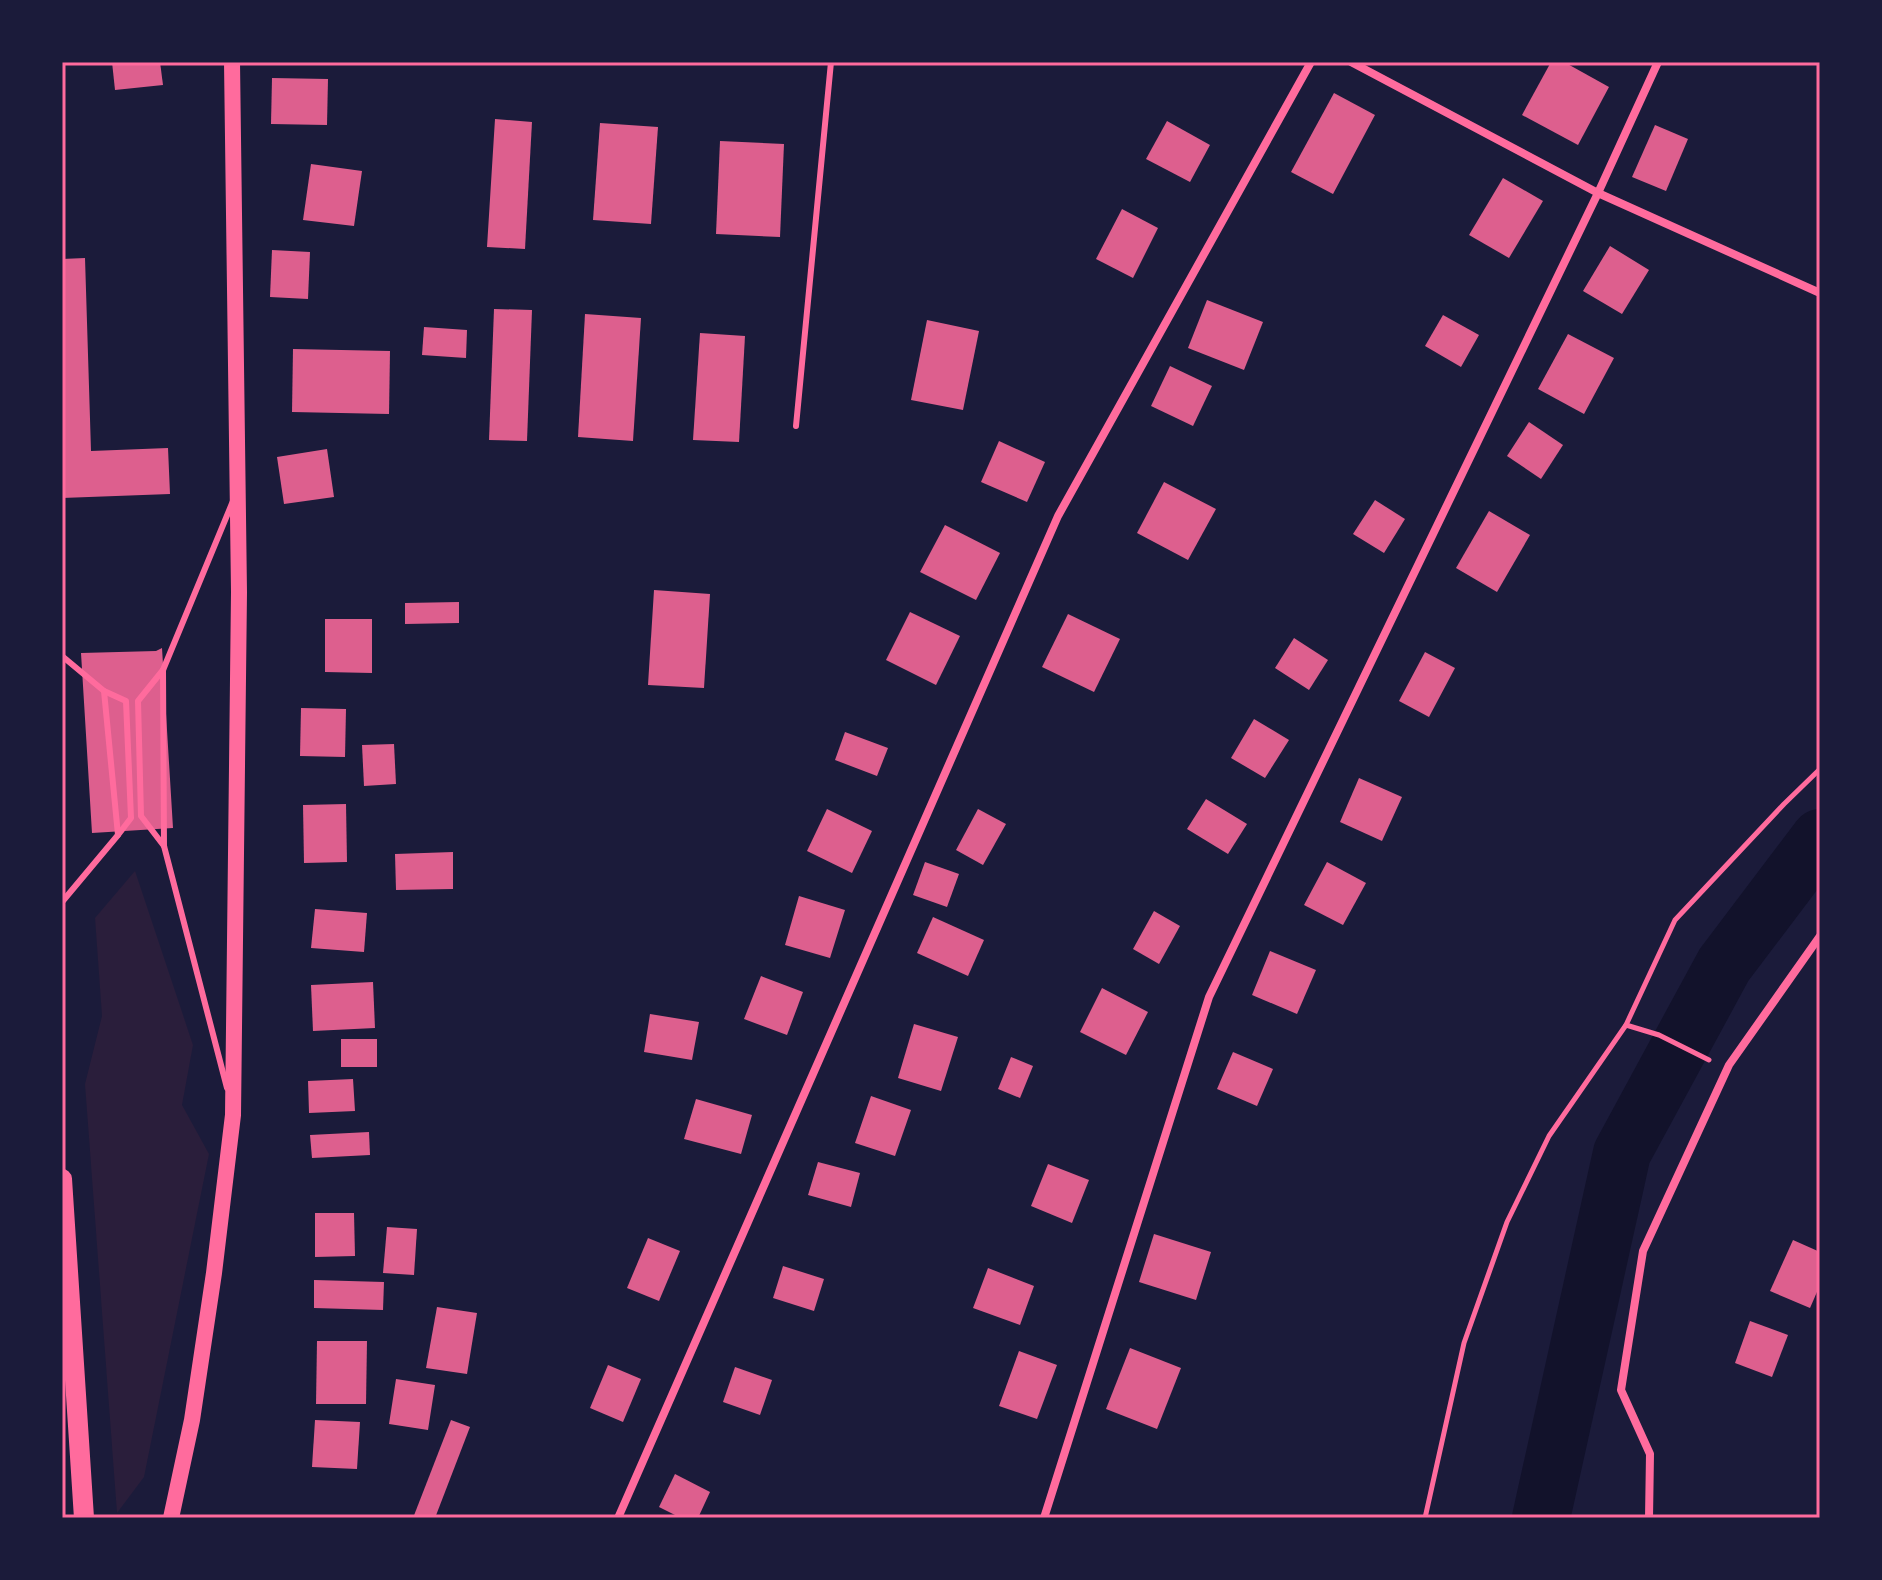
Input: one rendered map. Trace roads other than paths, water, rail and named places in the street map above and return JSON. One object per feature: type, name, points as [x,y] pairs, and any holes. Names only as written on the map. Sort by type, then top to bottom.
[{"type":"main road","points":[[171,1518],[192,1420],[233,1115],[239,592],[232,62]]},
{"type":"main road","points":[[62,1179],[84,1518]]},
{"type":"street","points":[[618,1518],[1058,516],[1311,62]]},
{"type":"street","points":[[1351,62],[1598,193],[1820,293]]},
{"type":"street","points":[[1044,1518],[1209,997],[1598,193],[1658,62]]},
{"type":"street","points":[[1649,1518],[1650,1454],[1621,1390],[1643,1251],[1729,1065],[1820,936]]},
{"type":"lane","points":[[796,426],[831,62]]},
{"type":"lane","points":[[164,846],[141,816],[138,701],[163,670],[238,490]]},
{"type":"lane","points":[[62,656],[104,691],[126,701],[131,818],[62,902]]},
{"type":"lane","points":[[163,670],[164,846],[233,1115]]},
{"type":"lane","points":[[104,691],[118,835]]},
{"type":"waterway","points":[[1541,1518],[1622,1153],[1724,965],[1820,838]]}]
